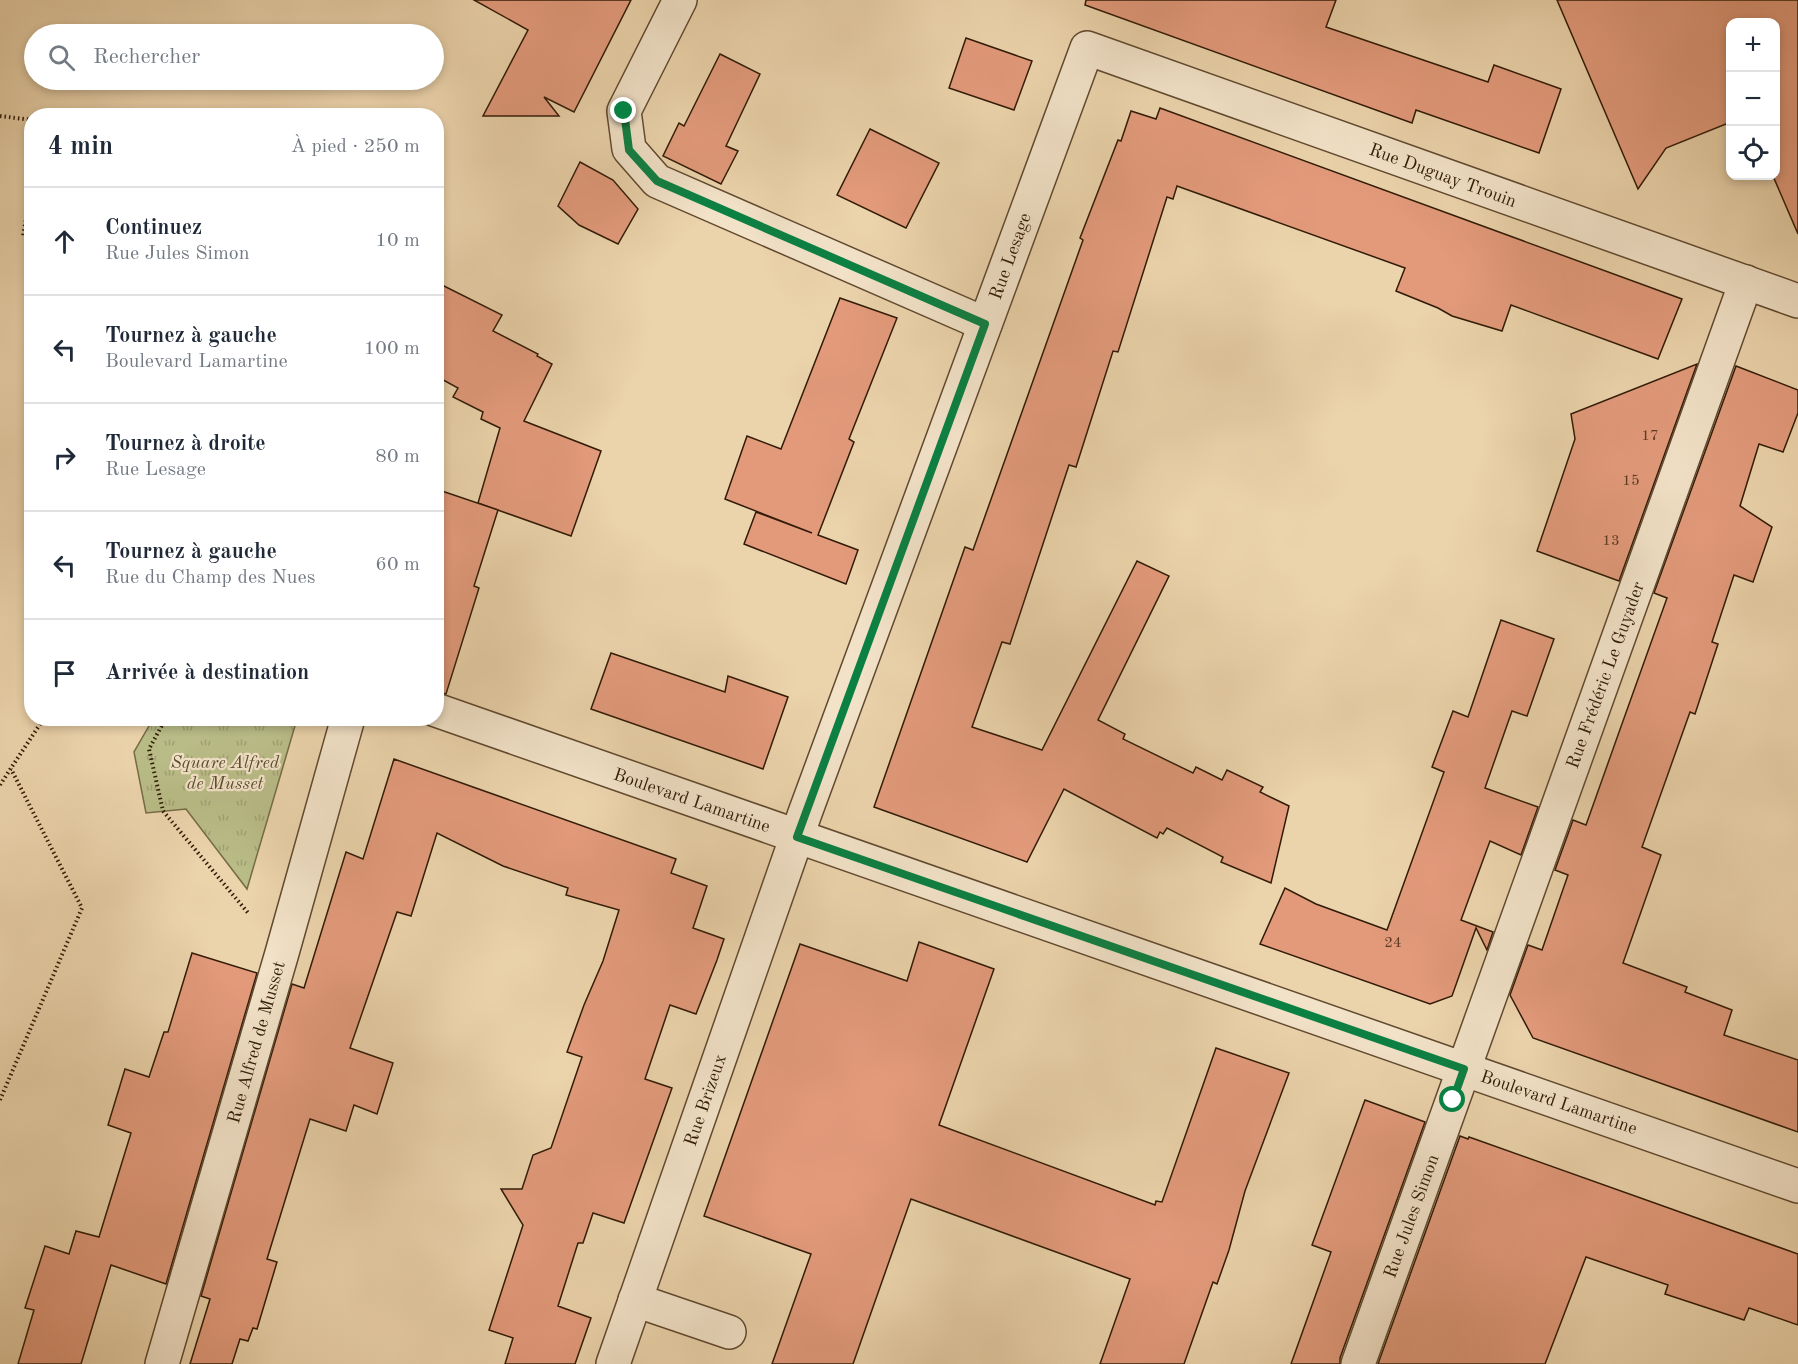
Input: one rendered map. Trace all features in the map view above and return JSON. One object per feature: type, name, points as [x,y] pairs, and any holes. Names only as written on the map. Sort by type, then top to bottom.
[{"type":"street","points":[[680,0],[624,111],[629,150],[657,181],[985,324]]},
{"type":"street","name":"Rue Lesage","points":[[797,837],[1087,48]]},
{"type":"street","name":"Rue Duguay Trouin","points":[[1087,48],[1798,301]]},
{"type":"street","name":"Rue Frédéric Le Guyader","points":[[1464,1069],[1746,282]]},
{"type":"street","name":"Boulevard Lamartine","points":[[444,713],[1798,1186]]},
{"type":"street","name":"Rue Alfred de Musset","points":[[162,1364],[346,726]]},
{"type":"street","name":"Rue Brizeux","points":[[613,1364],[797,837]]},
{"type":"street","name":"Rue Jules Simon","points":[[1358,1364],[1464,1069]]},
{"type":"street","points":[[635,1300],[729,1332]]},
{"type":"path","points":[[0,116],[24,119]]},
{"type":"path","points":[[0,785],[39,726]]},
{"type":"path","points":[[161,726],[148,749],[163,811],[282,953]]},
{"type":"path","points":[[0,1100],[82,908],[11,769]]},
{"type":"green space","name":"Square Alfred de Musset","points":[[149,726],[295,726],[247,889],[186,809],[146,813],[134,752]]},
{"type":"building","points":[[474,0],[631,0],[574,112],[544,97],[559,116],[483,116],[528,30]]},
{"type":"building","points":[[1086,0],[1336,0],[1326,27],[1488,82],[1494,65],[1561,89],[1539,153],[1416,110],[1412,123],[1085,5]]},
{"type":"building","points":[[1557,0],[1798,0],[1798,234],[1775,180],[1780,180],[1780,18],[1726,18],[1726,124],[1666,148],[1638,189]]},
{"type":"building","points":[[966,38],[1032,61],[1014,110],[949,88]]},
{"type":"building","points":[[720,54],[760,74],[726,146],[738,151],[721,184],[663,156],[679,123],[684,126]]},
{"type":"building","points":[[1160,108],[1682,299],[1658,359],[1511,305],[1502,331],[1452,316],[1396,291],[1405,268],[1177,186],[1173,199],[1167,197],[1118,352],[1113,351],[1076,467],[1069,465],[1010,644],[1002,642],[972,727],[1042,750],[1137,561],[1169,576],[1098,720],[1125,734],[1123,739],[1193,773],[1196,767],[1222,780],[1227,770],[1263,787],[1260,792],[1289,806],[1271,883],[1221,862],[1223,857],[1167,828],[1163,834],[1160,832],[1157,838],[1064,789],[1027,862],[874,807],[965,547],[973,550],[1083,240],[1080,238],[1118,140],[1121,141],[1131,111],[1156,119]]},
{"type":"building","points":[[870,129],[939,163],[906,228],[837,195]]},
{"type":"building","points":[[580,162],[613,180],[638,209],[618,244],[579,225],[558,206]]},
{"type":"building","points":[[444,286],[502,315],[493,331],[538,354],[537,356],[552,364],[524,421],[601,451],[571,536],[478,503],[500,428],[481,419],[483,412],[453,397],[458,388],[444,380]]},
{"type":"building","points":[[840,298],[897,318],[849,439],[854,442],[818,535],[858,550],[846,584],[744,544],[756,512],[812,533],[725,499],[747,436],[781,449]]},
{"type":"building","points":[[1697,364],[1619,581],[1537,551],[1575,439],[1571,414]]},
{"type":"building","points":[[1736,366],[1798,390],[1798,413],[1783,452],[1759,444],[1740,506],[1772,527],[1753,582],[1734,575],[1712,642],[1718,644],[1695,714],[1690,712],[1642,847],[1661,855],[1623,963],[1687,987],[1685,992],[1732,1010],[1724,1035],[1798,1060],[1798,1132],[1533,1038],[1510,995],[1528,945],[1542,950],[1568,875],[1555,870],[1573,820],[1586,825],[1667,598],[1654,593]]},
{"type":"building","points":[[444,492],[498,510],[474,586],[479,588],[446,694],[444,694]]},
{"type":"building","points":[[1501,620],[1554,639],[1527,716],[1512,711],[1485,788],[1538,807],[1521,855],[1490,841],[1461,920],[1493,932],[1487,950],[1476,928],[1452,996],[1430,1004],[1260,944],[1285,888],[1316,904],[1387,930],[1444,772],[1432,767],[1453,711],[1468,717]]},
{"type":"building","points":[[611,653],[725,692],[728,676],[788,697],[763,769],[591,709]]},
{"type":"building","points":[[394,759],[676,859],[671,873],[707,886],[693,928],[724,939],[717,960],[696,1014],[670,1005],[645,1079],[672,1088],[624,1223],[593,1213],[583,1243],[578,1243],[558,1306],[591,1318],[575,1364],[505,1364],[513,1338],[489,1330],[523,1225],[501,1189],[522,1189],[533,1155],[551,1148],[582,1057],[567,1052],[603,961],[619,910],[566,895],[568,888],[503,866],[437,833],[411,916],[397,912],[350,1048],[393,1063],[377,1114],[354,1105],[346,1131],[310,1119],[267,1259],[277,1262],[257,1329],[253,1328],[248,1341],[240,1339],[232,1364],[190,1364],[210,1299],[201,1296],[292,984],[304,988],[346,852],[363,859]]},
{"type":"building","points":[[919,942],[994,969],[939,1125],[1155,1205],[1156,1201],[1162,1202],[1216,1048],[1289,1073],[1245,1191],[1217,1284],[1213,1282],[1184,1364],[1100,1364],[1130,1279],[911,1199],[853,1364],[772,1364],[811,1254],[704,1216],[800,944],[907,981]]},
{"type":"building","points":[[192,953],[257,973],[166,1284],[111,1265],[81,1364],[18,1364],[34,1310],[25,1308],[45,1246],[69,1254],[76,1231],[99,1237],[131,1133],[108,1125],[125,1069],[149,1077],[164,1032],[168,1032]]},
{"type":"building","points":[[1365,1100],[1425,1122],[1340,1358],[1340,1364],[1291,1364],[1331,1252],[1312,1245]]},
{"type":"building","points":[[1460,1136],[1468,1139],[1469,1137],[1798,1254],[1798,1325],[1749,1308],[1744,1320],[1665,1294],[1668,1285],[1586,1257],[1545,1364],[1378,1364]]},
{"type":"route","points":[[624,111],[629,150],[657,181],[985,324],[797,837],[1464,1069],[1453,1100]]}]
